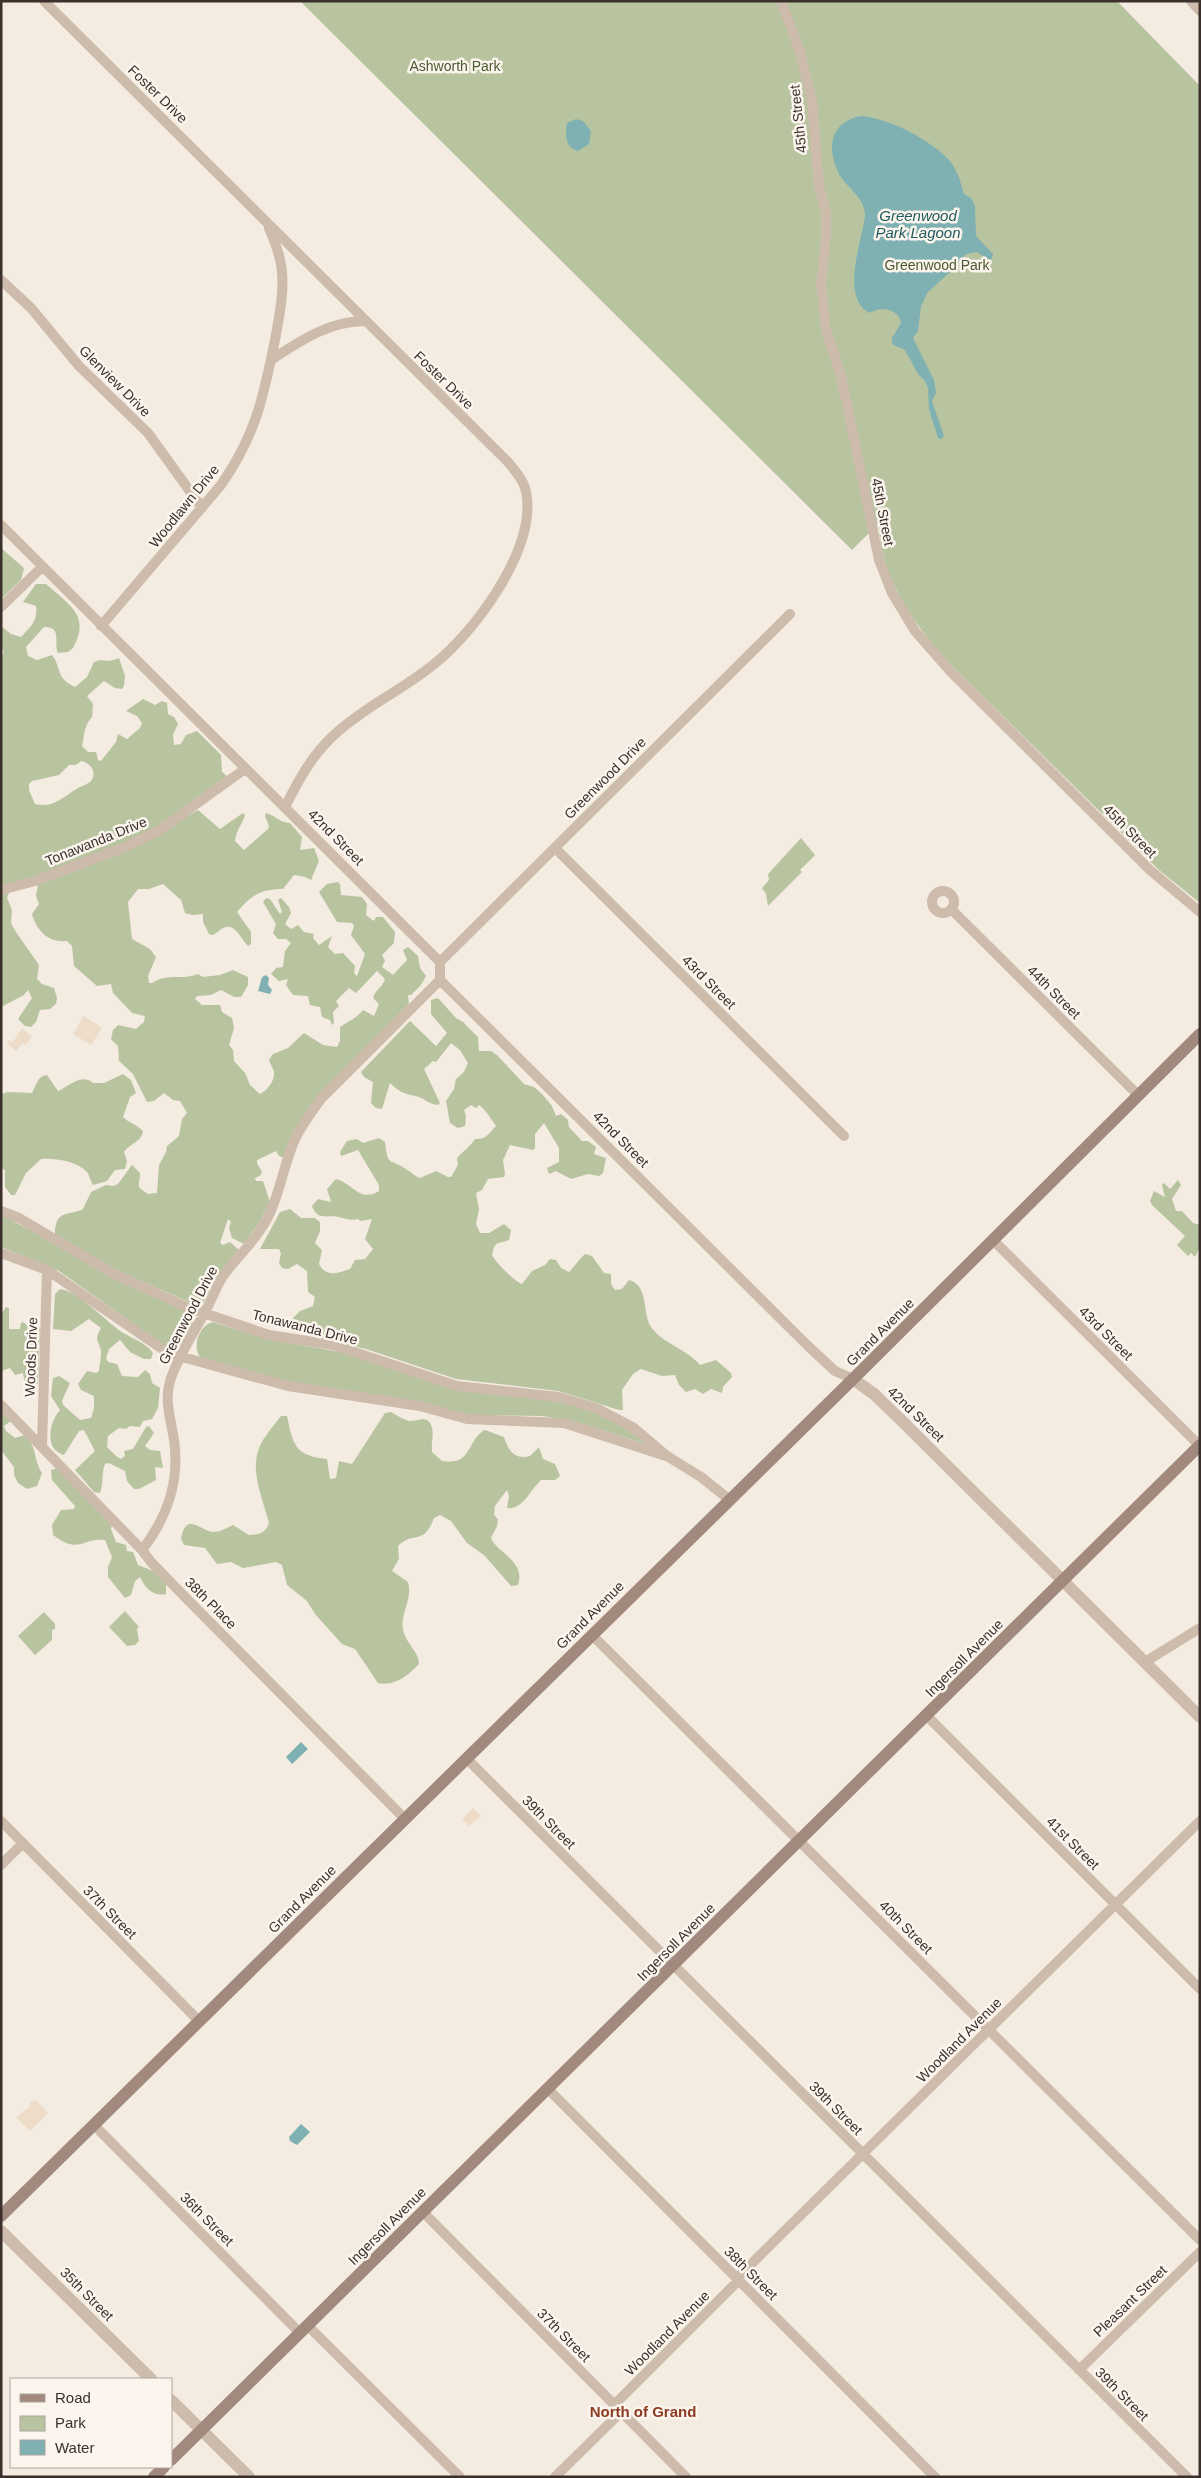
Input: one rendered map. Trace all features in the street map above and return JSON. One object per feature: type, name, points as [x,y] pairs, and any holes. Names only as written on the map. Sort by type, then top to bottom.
[{"type":"main road","name":"Grand Avenue","points":[[1,2216],[853,1379],[1200,1034]]},
{"type":"main road","name":"Ingersoll Avenue","points":[[172,2459],[1200,1445]]},
{"type":"main road","points":[[154,2477],[163,2468]]},
{"type":"street","name":"Foster Drive","points":[[44,1],[508,462],[524,486],[528,510],[519,548],[491,602],[474,625],[434,665],[329,739],[313,757],[285,807]]},
{"type":"street","name":"45th Street","points":[[781,1],[800,52],[811,96],[819,186],[826,212],[826,237],[821,284],[826,330],[841,376],[879,560],[892,593],[915,631],[944,664],[1150,870],[1200,912]]},
{"type":"street","points":[[1191,1],[1200,11]]},
{"type":"street","name":"Woodlawn Drive","points":[[102,626],[221,485],[246,445],[256,423],[283,299],[282,271],[276,244],[265,221]]},
{"type":"street","name":"Glenview Drive","points":[[1,280],[31,308],[79,366],[143,428],[202,508]]},
{"type":"street","points":[[271,360],[311,335],[329,327],[348,321],[365,321]]},
{"type":"street","name":"42nd Street","points":[[1,525],[440,962]]},
{"type":"street","points":[[1,607],[42,567]]},
{"type":"street","name":"Greenwood Drive","points":[[440,962],[790,614]]},
{"type":"street","name":"Tonawanda Drive","points":[[1,890],[35,881],[160,830],[244,769]]},
{"type":"street","name":"43rd Street","points":[[554,848],[844,1136]]},
{"type":"street","name":"44th Street","points":[[951,909],[1138,1095]]},
{"type":"street","points":[[440,962],[440,980]]},
{"type":"street","name":"42nd Street","points":[[440,980],[808,1346],[835,1370],[853,1379],[874,1394],[1200,1717]]},
{"type":"street","name":"Greenwood Drive","points":[[142,1550],[159,1526],[173,1485],[175,1453],[166,1400],[173,1372],[181,1356],[222,1278],[256,1237],[268,1218],[296,1138],[312,1112],[321,1099],[440,980]]},
{"type":"street","name":"Tonawanda Drive","points":[[1,1211],[19,1218],[112,1273],[204,1313],[269,1335],[332,1346],[457,1386],[558,1397],[578,1402],[634,1428],[667,1456],[701,1477],[730,1500]]},
{"type":"street","name":"43rd Street","points":[[993,1240],[1200,1445]]},
{"type":"street","name":"Tonawanda Drive","points":[[1,1253],[47,1270],[161,1349],[181,1356],[288,1386],[420,1406],[467,1419],[564,1423],[651,1453],[667,1456]]},
{"type":"street","name":"Woods Drive","points":[[42,1446],[47,1270]]},
{"type":"street","name":"38th Place","points":[[1,1405],[142,1550],[184,1597],[404,1818]]},
{"type":"street","points":[[1145,1662],[1200,1628]]},
{"type":"street","name":"40th Street","points":[[592,1635],[1200,2240]]},
{"type":"street","name":"41st Street","points":[[927,1716],[1200,1989]]},
{"type":"street","name":"39th Street","points":[[466,1758],[675,1964],[862,2154],[1187,2477]]},
{"type":"street","name":"37th Street","points":[[1,1821],[199,2021]]},
{"type":"street","name":"Woodland Avenue","points":[[555,2477],[738,2279],[862,2154],[1200,1822]]},
{"type":"street","points":[[1,1865],[23,1843]]},
{"type":"street","name":"38th Street","points":[[548,2089],[935,2477]]},
{"type":"street","name":"36th Street","points":[[94,2125],[460,2477]]},
{"type":"street","name":"37th Street","points":[[423,2212],[686,2477]]},
{"type":"street","name":"35th Street","points":[[1,2231],[150,2378]]},
{"type":"street","name":"Pleasant Street","points":[[1079,2370],[1200,2252]]},
{"type":"street","points":[[172,2401],[249,2477]]},
{"type":"green space","name":"Greenwood Park","points":[[300,1],[1117,1],[1200,86],[1200,903],[1159,870],[941,655],[924,634],[895,587],[884,557],[878,524],[852,550]]},
{"type":"green space","points":[[1,548],[24,568],[21,580],[1,599],[1,585],[3,583],[1,581]]},
{"type":"green space","points":[[36,584],[46,584],[75,612],[80,627],[73,648],[68,652],[58,653],[54,630],[44,627],[26,647],[28,656],[37,660],[52,655],[64,680],[69,684],[75,687],[87,677],[94,662],[100,660],[110,661],[119,658],[125,676],[122,689],[115,688],[104,681],[87,696],[93,704],[92,717],[86,727],[82,746],[88,752],[96,752],[98,760],[101,761],[116,742],[118,734],[127,739],[140,728],[142,723],[137,716],[126,711],[143,699],[155,705],[162,701],[167,703],[168,714],[174,717],[178,724],[173,735],[174,745],[181,744],[186,735],[197,731],[221,755],[222,772],[227,776],[158,826],[133,840],[36,876],[1,886],[1,660],[4,651],[1,648],[1,626],[11,634],[21,637],[28,630],[35,620],[36,606],[23,602]],"holes":[[[81,761],[92,768],[94,774],[91,781],[58,801],[47,805],[35,804],[29,790],[29,784],[32,781],[59,775],[69,765],[76,765]]]},
{"type":"green space","points":[[198,810],[220,829],[243,813],[245,815],[235,841],[244,850],[268,829],[269,826],[265,816],[266,813],[270,814],[284,822],[290,823],[302,837],[300,850],[314,848],[319,861],[311,880],[294,875],[283,889],[269,890],[257,894],[237,912],[251,932],[251,944],[248,946],[231,927],[223,928],[213,935],[209,934],[203,922],[203,914],[192,915],[185,913],[181,900],[163,884],[149,889],[138,889],[128,902],[132,939],[150,949],[156,957],[148,976],[149,983],[170,977],[186,977],[198,974],[203,977],[220,975],[233,970],[248,977],[248,985],[241,997],[234,997],[221,990],[211,995],[197,996],[195,999],[202,1005],[220,1005],[222,1012],[232,1018],[234,1028],[229,1045],[233,1050],[234,1061],[245,1073],[250,1085],[260,1094],[268,1088],[273,1079],[274,1072],[269,1060],[273,1054],[288,1048],[304,1033],[323,1045],[337,1047],[340,1041],[340,1027],[363,1010],[374,1016],[379,1004],[373,998],[385,979],[377,971],[356,993],[349,988],[336,1001],[339,1006],[333,1012],[334,1023],[332,1025],[330,1020],[322,1017],[320,1007],[310,1005],[308,996],[293,995],[286,985],[288,979],[279,981],[271,974],[276,968],[283,967],[285,951],[291,943],[286,939],[278,939],[273,933],[276,924],[263,902],[266,898],[270,899],[280,914],[282,912],[278,900],[281,898],[289,907],[291,913],[285,924],[291,929],[298,925],[304,932],[314,934],[313,938],[319,945],[332,936],[328,947],[335,954],[343,953],[355,966],[354,973],[357,976],[365,954],[351,935],[354,926],[352,923],[337,922],[319,892],[327,884],[338,882],[341,895],[362,897],[367,904],[366,915],[374,921],[376,917],[383,917],[395,932],[394,943],[382,955],[385,961],[382,967],[393,975],[407,960],[403,950],[408,947],[418,956],[420,968],[426,976],[421,985],[411,995],[408,995],[409,1004],[318,1096],[284,1158],[279,1156],[276,1151],[257,1160],[262,1172],[261,1175],[255,1178],[256,1181],[263,1181],[270,1202],[244,1244],[232,1238],[229,1228],[231,1222],[228,1219],[220,1243],[223,1245],[230,1242],[239,1250],[216,1278],[203,1303],[198,1306],[114,1269],[55,1234],[58,1220],[64,1214],[83,1209],[91,1192],[106,1185],[113,1186],[118,1184],[132,1165],[140,1173],[139,1187],[148,1194],[157,1193],[159,1165],[167,1146],[179,1136],[182,1119],[187,1113],[180,1101],[173,1100],[164,1093],[154,1101],[147,1102],[133,1074],[119,1061],[118,1046],[111,1039],[113,1030],[118,1025],[136,1029],[144,1022],[145,1016],[132,1013],[113,993],[111,984],[97,986],[74,966],[72,946],[67,941],[54,940],[44,935],[37,926],[32,914],[39,904],[36,896],[38,884],[136,847]]},
{"type":"green space","points":[[801,838],[815,855],[800,870],[802,872],[768,906],[766,894],[762,888],[769,880],[768,874]]},
{"type":"green space","points":[[9,893],[7,898],[12,910],[11,923],[39,965],[37,979],[42,984],[54,988],[57,998],[56,1004],[50,1009],[40,1010],[36,1022],[31,1027],[25,1026],[18,1019],[32,998],[28,990],[24,995],[1,1007],[1,894]]},
{"type":"green space","points":[[438,998],[456,1018],[463,1022],[478,1037],[479,1051],[491,1051],[497,1055],[524,1084],[534,1087],[543,1095],[552,1106],[556,1116],[561,1114],[568,1120],[569,1127],[582,1141],[588,1141],[596,1147],[594,1154],[606,1158],[603,1173],[599,1176],[588,1174],[571,1179],[556,1171],[549,1174],[547,1168],[559,1162],[559,1148],[544,1123],[535,1134],[535,1148],[533,1150],[510,1145],[503,1160],[504,1177],[488,1179],[482,1190],[476,1193],[479,1209],[476,1224],[480,1233],[489,1233],[504,1224],[511,1230],[509,1240],[496,1245],[492,1255],[494,1258],[510,1276],[522,1284],[532,1271],[545,1265],[550,1259],[556,1260],[561,1268],[569,1272],[585,1254],[592,1256],[604,1273],[611,1274],[611,1284],[615,1290],[622,1289],[629,1280],[640,1287],[648,1321],[656,1333],[695,1359],[700,1365],[716,1360],[731,1373],[732,1377],[723,1387],[722,1393],[711,1389],[703,1394],[695,1389],[686,1392],[679,1385],[675,1375],[662,1376],[641,1369],[633,1374],[622,1390],[623,1410],[619,1410],[558,1391],[456,1379],[366,1349],[319,1338],[303,1328],[295,1333],[284,1327],[300,1311],[313,1306],[315,1297],[308,1292],[307,1271],[297,1264],[288,1269],[282,1268],[279,1263],[281,1253],[279,1249],[260,1249],[280,1212],[290,1209],[301,1218],[315,1218],[320,1222],[320,1231],[315,1243],[322,1250],[319,1264],[329,1273],[350,1269],[355,1260],[365,1259],[373,1249],[365,1239],[372,1219],[361,1221],[335,1216],[320,1216],[314,1211],[312,1206],[318,1199],[331,1202],[327,1189],[336,1179],[361,1194],[367,1195],[379,1191],[379,1185],[358,1150],[341,1156],[340,1152],[347,1141],[357,1139],[363,1143],[379,1138],[385,1142],[389,1159],[416,1176],[420,1178],[436,1171],[451,1177],[458,1165],[457,1158],[475,1139],[485,1137],[496,1126],[479,1105],[476,1108],[471,1105],[464,1110],[466,1116],[465,1126],[458,1128],[450,1123],[446,1101],[454,1089],[456,1079],[464,1072],[468,1063],[460,1050],[451,1043],[436,1062],[433,1061],[424,1069],[440,1103],[438,1105],[404,1093],[390,1083],[382,1109],[376,1108],[371,1103],[373,1082],[364,1077],[361,1072],[410,1021],[436,1046],[447,1033],[431,1014],[431,1000]]},
{"type":"green space","points":[[123,1074],[131,1080],[136,1093],[130,1097],[123,1117],[143,1131],[138,1141],[124,1152],[127,1161],[125,1169],[115,1170],[107,1181],[93,1185],[87,1173],[77,1165],[52,1159],[41,1159],[26,1173],[15,1195],[11,1195],[5,1187],[5,1170],[1,1168],[1,1094],[8,1092],[32,1093],[39,1079],[47,1075],[58,1091],[75,1081],[84,1079],[93,1083],[104,1083]]},
{"type":"green space","points":[[1178,1180],[1181,1185],[1172,1199],[1176,1211],[1182,1211],[1193,1223],[1200,1225],[1200,1247],[1195,1257],[1191,1253],[1188,1256],[1177,1245],[1185,1236],[1150,1201],[1154,1191],[1165,1197],[1162,1185],[1164,1183],[1170,1189]]},
{"type":"green space","points":[[1,1215],[191,1313],[193,1324],[182,1344],[170,1348],[165,1346],[59,1271],[1,1247]]},
{"type":"green space","points":[[60,1289],[83,1300],[120,1331],[142,1343],[153,1353],[151,1359],[144,1359],[130,1352],[120,1340],[109,1349],[106,1358],[108,1362],[117,1364],[122,1376],[138,1377],[145,1370],[150,1374],[152,1383],[160,1388],[158,1408],[152,1419],[143,1421],[140,1427],[119,1428],[108,1436],[107,1447],[121,1459],[125,1456],[124,1451],[133,1449],[146,1427],[149,1426],[154,1433],[145,1446],[150,1450],[160,1451],[163,1468],[155,1467],[156,1480],[139,1489],[134,1489],[127,1481],[125,1471],[109,1463],[105,1464],[100,1493],[94,1492],[75,1470],[95,1451],[84,1430],[79,1431],[64,1455],[53,1448],[50,1435],[51,1428],[60,1410],[51,1396],[53,1378],[59,1376],[70,1383],[62,1401],[63,1405],[80,1420],[91,1418],[94,1408],[94,1396],[81,1390],[78,1384],[87,1371],[96,1373],[99,1371],[101,1357],[97,1337],[101,1328],[89,1319],[71,1331],[53,1329],[55,1294]]},
{"type":"green space","points":[[6,1307],[9,1308],[9,1329],[20,1329],[23,1322],[33,1330],[40,1327],[38,1384],[25,1383],[23,1373],[15,1375],[10,1368],[4,1370],[1,1374],[1,1315]]},
{"type":"green space","points":[[213,1322],[268,1339],[340,1352],[463,1391],[530,1397],[581,1406],[624,1427],[652,1446],[570,1420],[542,1416],[468,1415],[268,1378],[200,1357],[197,1347],[198,1336],[204,1327]]},
{"type":"green space","points":[[1,1411],[11,1421],[4,1426],[6,1431],[15,1438],[25,1435],[32,1445],[42,1473],[37,1486],[27,1489],[18,1483],[14,1475],[14,1467],[1,1450]]},
{"type":"green space","points":[[391,1412],[410,1421],[423,1419],[429,1421],[433,1431],[432,1452],[442,1461],[452,1462],[459,1460],[468,1451],[479,1434],[485,1430],[504,1437],[512,1453],[520,1457],[530,1456],[539,1447],[543,1459],[555,1464],[560,1476],[555,1480],[541,1480],[518,1506],[507,1508],[509,1496],[507,1490],[495,1506],[494,1514],[498,1520],[491,1538],[515,1564],[519,1577],[518,1585],[511,1586],[484,1555],[467,1543],[451,1521],[440,1515],[434,1518],[430,1527],[422,1535],[404,1541],[398,1546],[399,1559],[392,1571],[408,1582],[409,1594],[403,1617],[403,1629],[406,1639],[417,1655],[419,1664],[401,1679],[384,1684],[378,1683],[355,1649],[342,1644],[315,1614],[307,1601],[287,1585],[282,1565],[276,1562],[243,1568],[231,1562],[217,1564],[205,1548],[184,1545],[181,1539],[183,1530],[190,1524],[214,1532],[233,1525],[249,1535],[259,1534],[266,1529],[269,1523],[257,1480],[257,1455],[267,1434],[281,1416],[287,1416],[291,1435],[302,1452],[327,1459],[330,1479],[336,1478],[339,1461],[352,1464],[385,1413]]},
{"type":"green space","points":[[57,1468],[112,1525],[111,1529],[116,1542],[126,1545],[127,1551],[133,1552],[138,1565],[153,1571],[166,1584],[166,1594],[153,1593],[147,1588],[140,1577],[135,1581],[131,1595],[125,1598],[108,1577],[108,1567],[112,1557],[105,1540],[75,1545],[62,1541],[53,1535],[52,1525],[61,1510],[74,1509],[75,1506],[52,1480],[51,1470]]},
{"type":"green space","points":[[125,1611],[139,1627],[137,1629],[139,1641],[135,1645],[127,1646],[109,1627]]},
{"type":"green space","points":[[44,1612],[55,1624],[55,1629],[52,1630],[52,1640],[35,1655],[18,1636]]},
{"type":"shaded area","points":[[84,1016],[102,1028],[91,1045],[73,1034]]},
{"type":"shaded area","points":[[22,1028],[32,1037],[26,1045],[22,1043],[16,1051],[7,1043],[9,1040],[13,1042]]},
{"type":"shaded area","points":[[473,1808],[481,1816],[469,1826],[462,1819]]},
{"type":"shaded area","points":[[35,2099],[48,2113],[30,2131],[16,2117],[31,2106],[29,2104]]},
{"type":"water","name":"Greenwood Park Lagoon","points":[[861,116],[883,121],[908,131],[940,151],[948,159],[956,171],[964,194],[971,198],[975,206],[976,236],[993,254],[992,259],[987,259],[977,252],[966,254],[928,292],[921,306],[918,331],[913,338],[934,380],[936,393],[932,401],[944,436],[941,439],[938,438],[929,409],[928,388],[925,381],[918,374],[905,350],[892,344],[892,338],[901,323],[899,317],[892,311],[885,309],[869,313],[860,305],[856,295],[854,282],[855,268],[865,216],[859,199],[839,174],[832,146],[837,130],[851,119]]},
{"type":"water","points":[[576,119],[583,121],[591,131],[589,144],[578,151],[568,144],[566,136],[567,123]]},
{"type":"water","points":[[266,975],[269,978],[268,985],[272,990],[270,994],[258,991],[262,977]]},
{"type":"water","points":[[301,1742],[308,1749],[292,1764],[286,1757]]},
{"type":"water","points":[[301,2124],[310,2132],[297,2145],[290,2141],[289,2137]]},
{"type":"district","name":"North of Grand","points":[[643,2411]]},
{"type":"park label","name":"Ashworth Park","points":[[455,66]]}]
